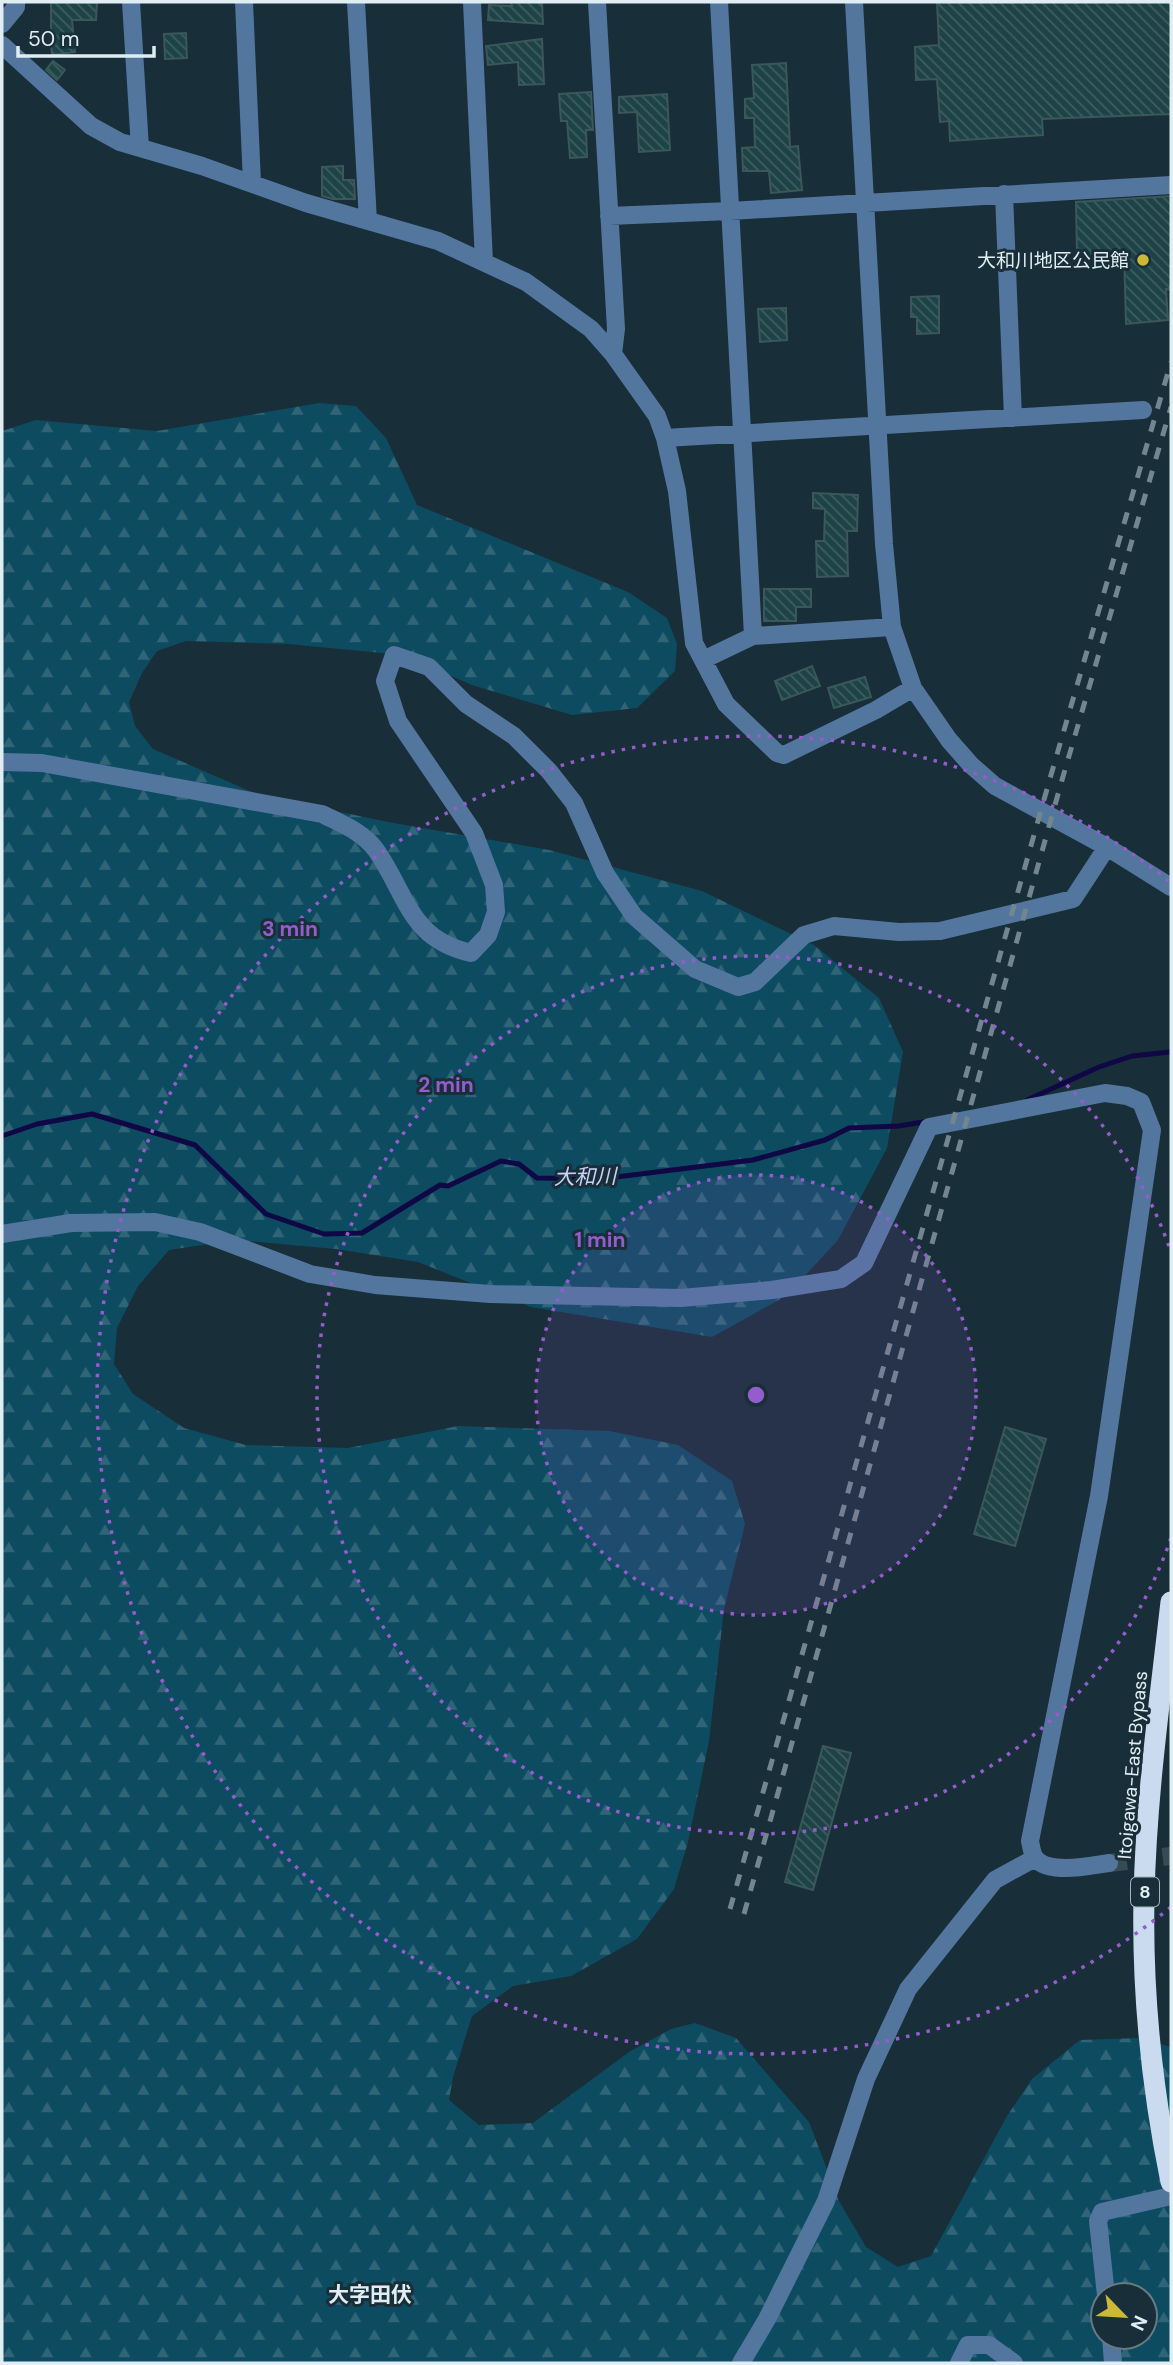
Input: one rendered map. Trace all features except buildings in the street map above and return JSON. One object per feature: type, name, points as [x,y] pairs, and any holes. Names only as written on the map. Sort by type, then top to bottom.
[{"type":"highway","name":"Itoigawa-East Bypass","points":[[1171,1602],[1151,1774],[1144,1898],[1149,2025],[1163,2141],[1171,2182]]},
{"type":"street","points":[[2,23],[16,6],[16,2]]},
{"type":"street","points":[[131,2],[140,148]]},
{"type":"street","points":[[244,2],[252,183]]},
{"type":"street","points":[[356,2],[368,221]]},
{"type":"street","points":[[472,2],[484,262]]},
{"type":"street","points":[[597,2],[616,329],[613,354]]},
{"type":"street","points":[[719,2],[752,636]]},
{"type":"street","points":[[855,2],[884,544],[892,627],[913,688],[949,740],[971,765],[995,786],[1107,847],[1171,887]]},
{"type":"street","points":[[2,45],[92,126],[120,142],[252,183],[306,203],[439,241],[526,282],[591,329],[613,354],[657,416],[665,438],[677,491],[694,643],[726,704],[777,753],[784,755],[876,710],[913,688]]},
{"type":"street","points":[[608,216],[1171,185]]},
{"type":"street","points":[[1004,194],[1013,418]]},
{"type":"street","points":[[665,438],[1143,410]]},
{"type":"street","points":[[703,660],[752,636],[892,627]]},
{"type":"street","points":[[2,762],[42,763],[322,814],[352,828],[374,848],[422,929],[452,949],[471,953],[488,935],[496,912],[494,885],[474,833],[398,721],[384,681],[394,655],[429,667],[466,704],[514,736],[549,771],[574,803],[605,873],[634,916],[695,969],[738,988],[755,982],[804,935],[834,926],[899,932],[940,930],[1073,899],[1107,847]]},
{"type":"street","points":[[2,1234],[71,1223],[155,1222],[200,1232],[310,1274],[375,1285],[490,1294],[681,1298],[772,1290],[841,1279],[864,1263],[929,1128],[1105,1093],[1127,1096],[1141,1102],[1152,1130],[1099,1496],[1030,1841],[1035,1858],[1046,1865],[1071,1869],[1109,1863]]},
{"type":"street","points":[[741,2363],[768,2319],[826,2201],[866,2079],[908,1989],[995,1880],[1035,1858]]},
{"type":"street","points":[[1104,2281],[1098,2221],[1102,2212],[1171,2196]]},
{"type":"street","points":[[959,2363],[968,2345],[989,2345],[1014,2363]]},
{"type":"green space","points":[[319,403],[356,406],[386,438],[417,505],[628,592],[667,618],[677,644],[675,671],[637,708],[572,715],[472,685],[403,655],[288,644],[186,641],[157,651],[142,673],[129,702],[135,726],[153,749],[259,795],[388,822],[549,850],[702,891],[814,945],[879,998],[903,1052],[887,1148],[838,1240],[786,1296],[712,1337],[531,1307],[418,1262],[336,1249],[236,1240],[169,1250],[138,1286],[117,1328],[114,1364],[133,1394],[184,1428],[246,1445],[348,1448],[458,1426],[609,1431],[678,1445],[732,1481],[745,1524],[724,1609],[709,1741],[688,1842],[674,1889],[637,1939],[571,1976],[513,1986],[472,2016],[453,2077],[449,2100],[479,2125],[533,2123],[629,2052],[671,2029],[695,2023],[736,2038],[809,2122],[839,2201],[866,2247],[898,2267],[931,2256],[1007,2116],[1032,2079],[1080,2040],[1140,2038],[1171,2047],[1171,2363],[2,2363],[2,431],[36,420],[157,431]]},
{"type":"waterway","name":"大和川","points":[[1027,1100],[1099,1067],[1132,1056],[1170,1052]]},
{"type":"waterway","name":"大和川","points":[[2,1136],[37,1124],[92,1114],[195,1145],[266,1214],[324,1234],[362,1233],[440,1185],[448,1186],[501,1161],[519,1164],[537,1178],[600,1179],[753,1160],[825,1140],[849,1128],[899,1126],[929,1121]]},
{"type":"tunnel","points":[[1109,1863],[1171,1856]]},
{"type":"railway","points":[[730,1909],[1051,775],[1171,362]]},
{"type":"railway","points":[[744,1914],[1062,780],[1171,407]]},
{"type":"place","name":"大和川地区公民館","points":[[1143,260]]},
{"type":"district","name":"大字田伏","points":[[370,2295]]}]
